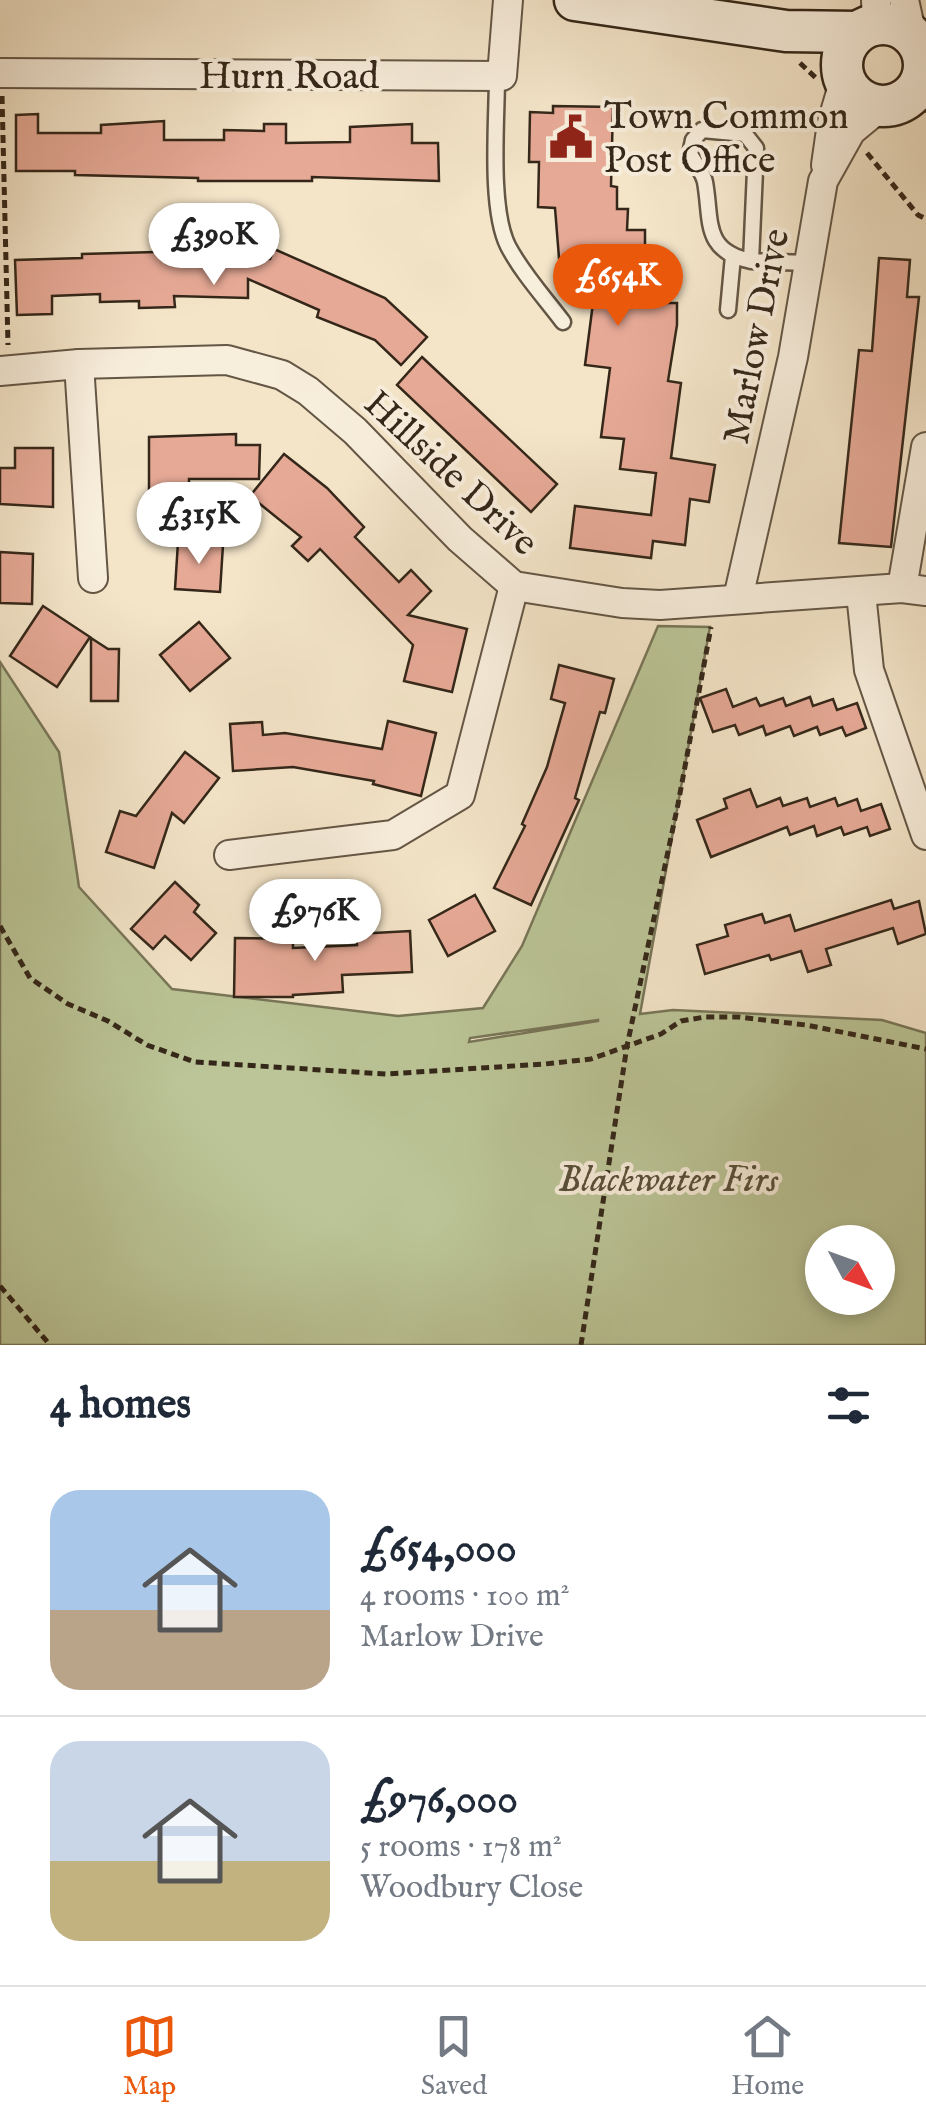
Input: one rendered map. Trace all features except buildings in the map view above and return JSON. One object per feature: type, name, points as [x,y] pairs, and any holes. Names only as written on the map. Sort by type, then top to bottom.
[{"type":"main road","points":[[575,0],[791,46],[890,52]]},
{"type":"street","points":[[497,76],[502,76],[508,0]]},
{"type":"street","points":[[823,181],[832,123],[890,52]]},
{"type":"street","name":"Marlow Drive","points":[[727,599],[792,357],[823,181],[890,52]]},
{"type":"street","name":"Hurn Road","points":[[1,74],[497,76]]},
{"type":"street","name":"Hillside Drive","points":[[4,371],[80,364],[227,360],[282,375],[308,391],[355,431],[460,538],[514,586],[660,605],[914,590]]},
{"type":"street","points":[[80,364],[93,578]]},
{"type":"street","points":[[914,590],[926,446]]},
{"type":"street","points":[[229,855],[393,835],[460,795],[514,586]]},
{"type":"street","points":[[861,593],[869,670],[926,835]]},
{"type":"lane","points":[[497,76],[500,222],[508,246],[563,322]]},
{"type":"lane","points":[[752,261],[756,148],[744,134],[702,130],[693,140],[690,154],[704,176],[710,234],[733,256],[752,261],[808,263]]},
{"type":"lane","points":[[728,310],[733,256]]},
{"type":"path","points":[[791,46],[817,78],[812,114],[832,123]]},
{"type":"path","points":[[1,74],[4,371]]},
{"type":"path","points":[[862,146],[918,215],[926,219]]},
{"type":"path","points":[[581,1345],[627,1046],[678,804],[727,599]]},
{"type":"path","points":[[0,926],[30,978],[68,1004],[108,1021],[147,1045],[195,1062],[386,1074],[591,1059],[661,1034],[682,1021],[738,1017],[806,1025],[926,1049]]},
{"type":"path","points":[[0,1286],[50,1345]]},
{"type":"green space","name":"Blackwater Firs","points":[[658,626],[710,627],[640,1014],[673,1010],[882,1020],[926,1033],[926,1345],[0,1345],[0,662],[59,752],[79,887],[172,989],[398,1016],[483,1008],[522,946]],"holes":[[[598,1021],[469,1042],[470,1038]]]},
{"type":"place","name":"Town Common Post Office","points":[[571,137]]}]
